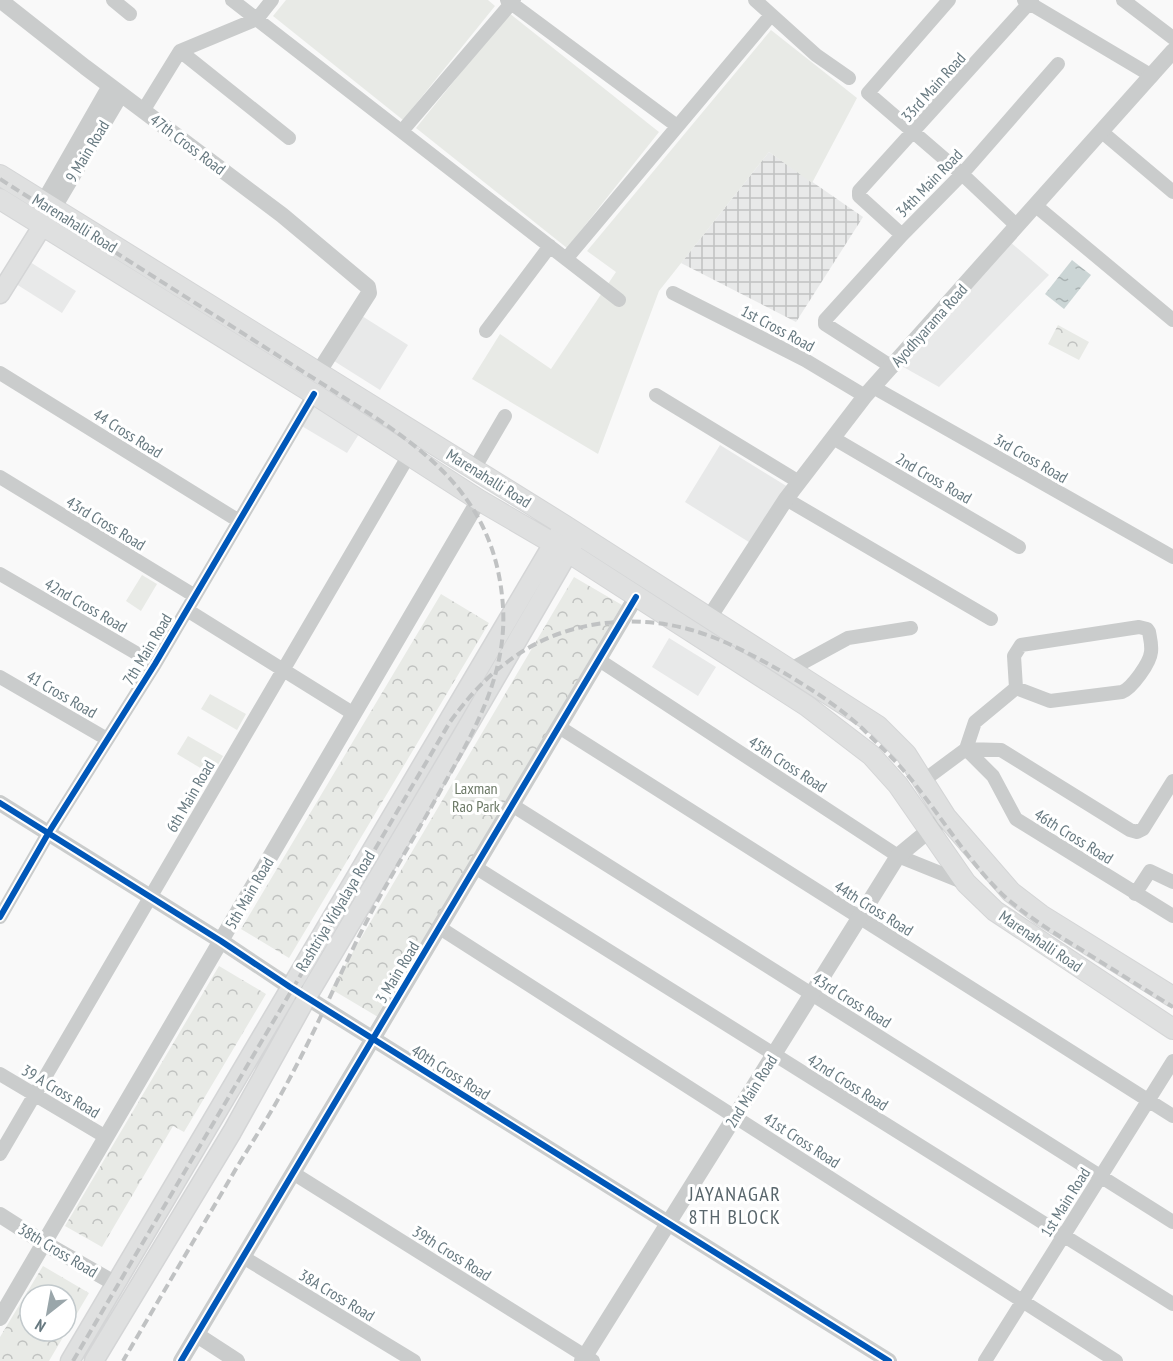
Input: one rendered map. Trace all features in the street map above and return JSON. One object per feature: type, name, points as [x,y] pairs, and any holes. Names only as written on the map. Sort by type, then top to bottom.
[{"type":"main road","name":"Marenahalli Road","points":[[0,175],[43,214],[314,394],[807,706],[871,756],[898,786],[966,883],[995,912],[1173,1029]]},
{"type":"main road","name":"Marenahalli Road","points":[[0,199],[43,214],[318,373],[572,529],[878,726],[906,754],[946,817],[1011,892],[1041,915],[1173,997]]},
{"type":"main road","points":[[0,274],[43,214]]},
{"type":"main road","points":[[0,294],[43,214]]},
{"type":"main road","name":"Rashtriya Vidyalaya Road","points":[[70,1361],[290,987],[572,529]]},
{"type":"main road","name":"Rashtriya Vidyalaya Road","points":[[94,1361],[232,1132],[307,997],[465,731],[560,548]]},
{"type":"street","name":"47th Cross Road","points":[[0,0],[282,215],[368,287],[369,293],[318,373]]},
{"type":"street","points":[[113,0],[129,14]]},
{"type":"street","points":[[232,0],[619,300]]},
{"type":"street","points":[[143,111],[180,51],[257,19],[272,0]]},
{"type":"street","points":[[755,0],[816,54],[849,78]]},
{"type":"street","points":[[948,0],[868,93],[962,174],[1017,226]]},
{"type":"street","points":[[1123,0],[1172,50]]},
{"type":"street","points":[[402,131],[510,1],[677,126]]},
{"type":"street","points":[[1029,1],[1152,76]]},
{"type":"street","name":"33rd Main Road","points":[[902,236],[859,196],[860,191],[914,133],[1029,1]]},
{"type":"street","points":[[566,259],[771,15]]},
{"type":"street","name":"Ayodhyarama Road","points":[[709,618],[786,500],[869,392],[1152,76],[1172,50]]},
{"type":"street","points":[[180,51],[289,138]]},
{"type":"street","name":"34th Main Road","points":[[892,367],[825,324],[825,320],[962,174],[1058,64]]},
{"type":"street","points":[[43,214],[116,90]]},
{"type":"street","points":[[1102,132],[1173,192]]},
{"type":"street","points":[[1036,206],[1173,320]]},
{"type":"street","points":[[486,331],[550,246]]},
{"type":"street","name":"1st Cross Road","points":[[673,293],[869,392]]},
{"type":"street","name":"44 Cross Road","points":[[0,373],[239,521]]},
{"type":"street","name":"3rd Cross Road","points":[[869,392],[1172,553]]},
{"type":"street","name":"7th Main Road","points":[[0,917],[49,832],[155,664],[314,394]]},
{"type":"street","points":[[656,395],[799,482]]},
{"type":"street","points":[[474,469],[505,416]]},
{"type":"street","name":"2nd Cross Road","points":[[833,438],[1019,547]]},
{"type":"street","name":"6th Main Road","points":[[0,1154],[408,455]]},
{"type":"street","name":"43rd Cross Road","points":[[0,477],[195,596]]},
{"type":"street","name":"5th Main Road","points":[[0,1318],[479,500]]},
{"type":"street","points":[[786,500],[991,619]]},
{"type":"street","name":"42nd Cross Road","points":[[0,574],[155,664]]},
{"type":"street","name":"3 Main Road","points":[[182,1361],[636,597]]},
{"type":"street","points":[[187,610],[354,714]]},
{"type":"street","points":[[1139,627],[1147,628],[1149,632],[1150,656],[1132,686],[1122,692],[1050,701],[1016,688],[1014,656],[1021,645],[1139,627]]},
{"type":"street","points":[[791,669],[848,638],[911,628]]},
{"type":"street","name":"45th Cross Road","points":[[599,660],[898,856],[966,883]]},
{"type":"street","name":"41 Cross Road","points":[[0,676],[107,739]]},
{"type":"street","points":[[922,781],[966,749],[975,722],[1016,688]]},
{"type":"street","name":"44th Cross Road","points":[[559,727],[1173,1116]]},
{"type":"street","points":[[966,749],[1001,750],[1130,830],[1137,832],[1143,829],[1173,782]]},
{"type":"street","name":"46th Cross Road","points":[[966,749],[993,776],[1016,819],[1173,916]]},
{"type":"street","name":"40th Cross Road","points":[[0,803],[889,1361]]},
{"type":"street","name":"43rd Cross Road","points":[[512,805],[1173,1222]]},
{"type":"street","points":[[930,830],[946,817]]},
{"type":"street","name":"2nd Main Road","points":[[587,1359],[668,1223],[898,856],[930,830]]},
{"type":"street","name":"42nd Cross Road","points":[[475,867],[1173,1304]]},
{"type":"street","points":[[1135,894],[1150,871],[1173,882]]},
{"type":"street","name":"41st Cross Road","points":[[440,928],[1116,1361]]},
{"type":"street","name":"1st Main Road","points":[[986,1361],[1173,1060]]},
{"type":"street","name":"39 A Cross Road","points":[[0,1074],[106,1137]]},
{"type":"street","name":"39th Cross Road","points":[[293,1173],[587,1359]]},
{"type":"street","name":"38th Cross Road","points":[[0,1215],[116,1284]]},
{"type":"street","name":"38A Cross Road","points":[[243,1257],[414,1361]]},
{"type":"street","points":[[196,1335],[237,1361]]},
{"type":"shaded area","points":[[769,152],[863,217],[796,322],[681,263]]},
{"type":"shaded area","points":[[1009,241],[1049,275],[939,387],[898,364]]},
{"type":"shaded area","points":[[30,262],[76,291],[62,313],[16,284]]},
{"type":"shaded area","points":[[362,316],[408,345],[380,390],[334,361]]},
{"type":"shaded area","points":[[312,405],[359,434],[347,453],[300,425]]},
{"type":"shaded area","points":[[720,445],[788,487],[752,544],[685,502]]},
{"type":"shaded area","points":[[669,638],[716,667],[698,696],[652,667]]},
{"type":"green space","points":[[286,0],[488,0],[495,6],[403,120],[273,16]]},
{"type":"green space","points":[[509,13],[659,132],[567,248],[416,128]]},
{"type":"green space","points":[[771,30],[857,98],[812,183],[769,152],[659,291],[598,454],[472,379],[500,334],[551,369],[616,272],[587,251]]},
{"type":"green space","points":[[1058,325],[1089,342],[1079,360],[1048,344]]},
{"type":"green space","points":[[142,575],[157,584],[141,611],[126,601]]},
{"type":"green space","name":"Laxman Rao Park","points":[[574,577],[622,605],[378,1017],[331,989]]},
{"type":"green space","name":"Laxman Rao Park","points":[[441,594],[489,623],[289,958],[241,929]]},
{"type":"green space","points":[[210,694],[246,714],[237,730],[201,709]]},
{"type":"green space","points":[[188,736],[223,756],[212,775],[177,754]]},
{"type":"green space","points":[[219,966],[266,994],[184,1132],[173,1126],[102,1247],[65,1226]]},
{"type":"green space","points":[[43,1266],[72,1283],[33,1283]]},
{"type":"green space","points":[[78,1287],[89,1293],[78,1312]]},
{"type":"green space","points":[[18,1307],[18,1343],[60,1343],[49,1361],[0,1361],[0,1337]]},
{"type":"water","points":[[1072,260],[1091,275],[1064,309],[1045,294]]},
{"type":"railway","points":[[0,179],[373,416],[423,453],[445,473],[478,518],[499,574],[503,607],[503,632],[494,678],[466,744],[367,921],[280,1096],[123,1361]]},
{"type":"railway","points":[[73,1361],[450,722],[476,690],[506,663],[527,649],[572,629],[621,622],[671,625],[695,631],[728,644],[805,685],[849,717],[895,761],[978,867],[1003,895],[1048,929],[1173,1007]]},
{"type":"cycle path","points":[[0,917],[49,832],[155,664],[314,394]]},
{"type":"cycle path","points":[[181,1361],[636,597]]},
{"type":"cycle path","points":[[0,803],[889,1361]]},
{"type":"district","name":"JAYANAGAR 8TH BLOCK","points":[[735,1206]]}]
